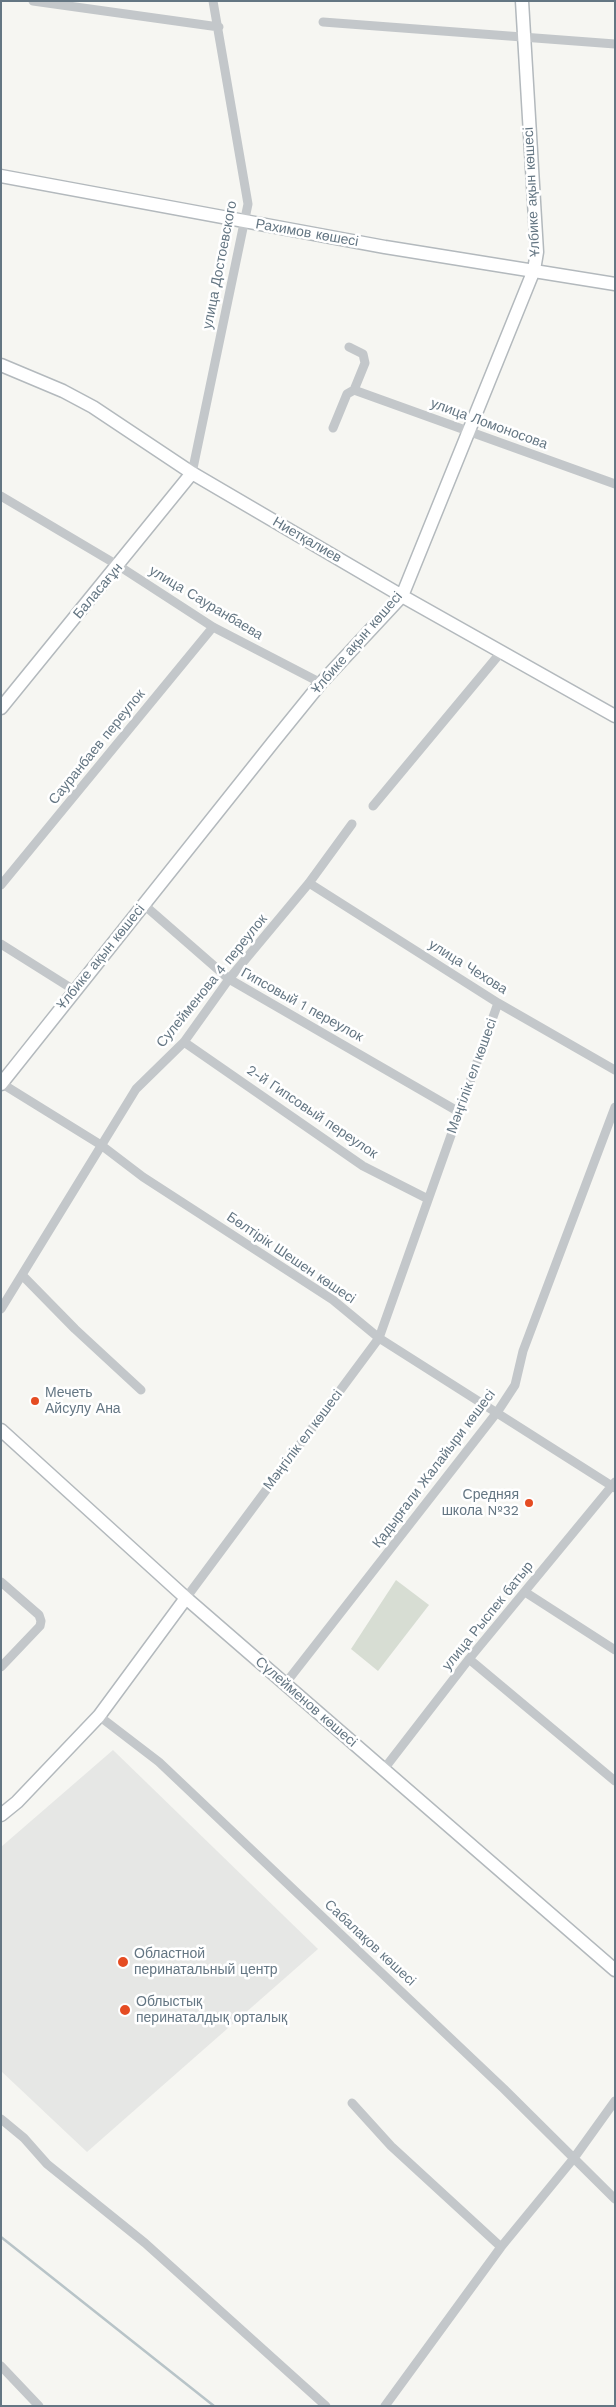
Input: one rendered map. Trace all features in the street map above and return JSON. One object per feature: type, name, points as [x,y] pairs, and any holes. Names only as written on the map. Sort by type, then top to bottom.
[{"type":"main road","name":"Ұлбике ақын көшесі","points":[[1,1083],[321,683],[402,596],[534,270],[537,252],[522,1]]},
{"type":"main road","name":"Рахимов көшесі","points":[[1,176],[243,222],[615,284]]},
{"type":"main road","name":"Ниетқалиев","points":[[1,364],[63,391],[94,407],[192,473],[402,596],[615,716]]},
{"type":"main road","name":"Баласағұн","points":[[1,708],[119,566],[192,473]]},
{"type":"main road","name":"Сүлейменов көшесі","points":[[1,1430],[186,1598],[615,1970]]},
{"type":"main road","name":"Мәңгілік ел көшесі","points":[[2,1811],[99,1716],[186,1598]]},
{"type":"street","points":[[33,1],[219,27]]},
{"type":"street","name":"улица Достоевского","points":[[192,473],[248,204],[214,1]]},
{"type":"street","points":[[323,22],[615,44]]},
{"type":"street","points":[[333,428],[347,394],[354,390],[365,363],[363,354],[349,347]]},
{"type":"street","name":"улица Ломоносова","points":[[354,390],[615,484]]},
{"type":"street","name":"улица Сауранбаева","points":[[1,496],[119,566],[213,626],[321,683]]},
{"type":"street","name":"Сауранбаев переулок","points":[[1,885],[213,626]]},
{"type":"street","points":[[373,806],[502,651]]},
{"type":"street","name":"Сулейменова 4 переулок","points":[[1,1309],[136,1090],[184,1042],[229,979],[309,883],[352,824]]},
{"type":"street","name":"улица Чехова","points":[[309,883],[498,1003],[615,1070]]},
{"type":"street","name":"Гипсовый 1 переулок","points":[[143,904],[229,979],[459,1112]]},
{"type":"street","points":[[1,944],[74,990]]},
{"type":"street","name":"Мәңгілік ел көшесі","points":[[186,1598],[379,1338],[498,1003]]},
{"type":"street","name":"2-й Гипсовый переулок","points":[[184,1042],[363,1166],[428,1199]]},
{"type":"street","name":"Бөлтірік Шешен көшесі","points":[[1,1083],[101,1145],[143,1177],[333,1300],[379,1338],[614,1485]]},
{"type":"street","name":"Қадырғали Жалайыри көшесі","points":[[285,1684],[498,1411],[515,1385],[523,1351],[615,1107]]},
{"type":"street","points":[[23,1276],[75,1329],[140,1390]]},
{"type":"street","name":"улица Рыспек батыр","points":[[384,1769],[469,1659],[614,1485]]},
{"type":"street","points":[[1,1582],[39,1615],[41,1620],[40,1626],[1,1667]]},
{"type":"street","points":[[524,1592],[615,1650]]},
{"type":"street","points":[[469,1659],[615,1781]]},
{"type":"street","name":"Сабалақов көшесі","points":[[99,1716],[159,1762],[504,2089],[615,2198]]},
{"type":"street","points":[[385,2406],[501,2247],[574,2158],[615,2101]]},
{"type":"street","points":[[352,2103],[391,2146],[501,2247]]},
{"type":"street","points":[[1,2119],[24,2138],[47,2164],[145,2243],[326,2406]]},
{"type":"street","points":[[1,2366],[39,2406]]},
{"type":"shaded area","points":[[396,1580],[429,1605],[378,1671],[351,1649]]},
{"type":"shaded area","name":"Облыстық перинаталдық орталық","points":[[113,1750],[318,1949],[87,2152],[1,2071],[1,1847]]},
{"type":"waterway","points":[[1,2237],[214,2406]]},
{"type":"place","name":"Мечеть Айсулу Ана","points":[[35,1401]]},
{"type":"place","name":"Средняя школа №32","points":[[529,1503]]},
{"type":"place","name":"Областной перинатальный центр","points":[[123,1962]]},
{"type":"place","name":"Облыстық перинаталдық орталық","points":[[125,2010]]}]
